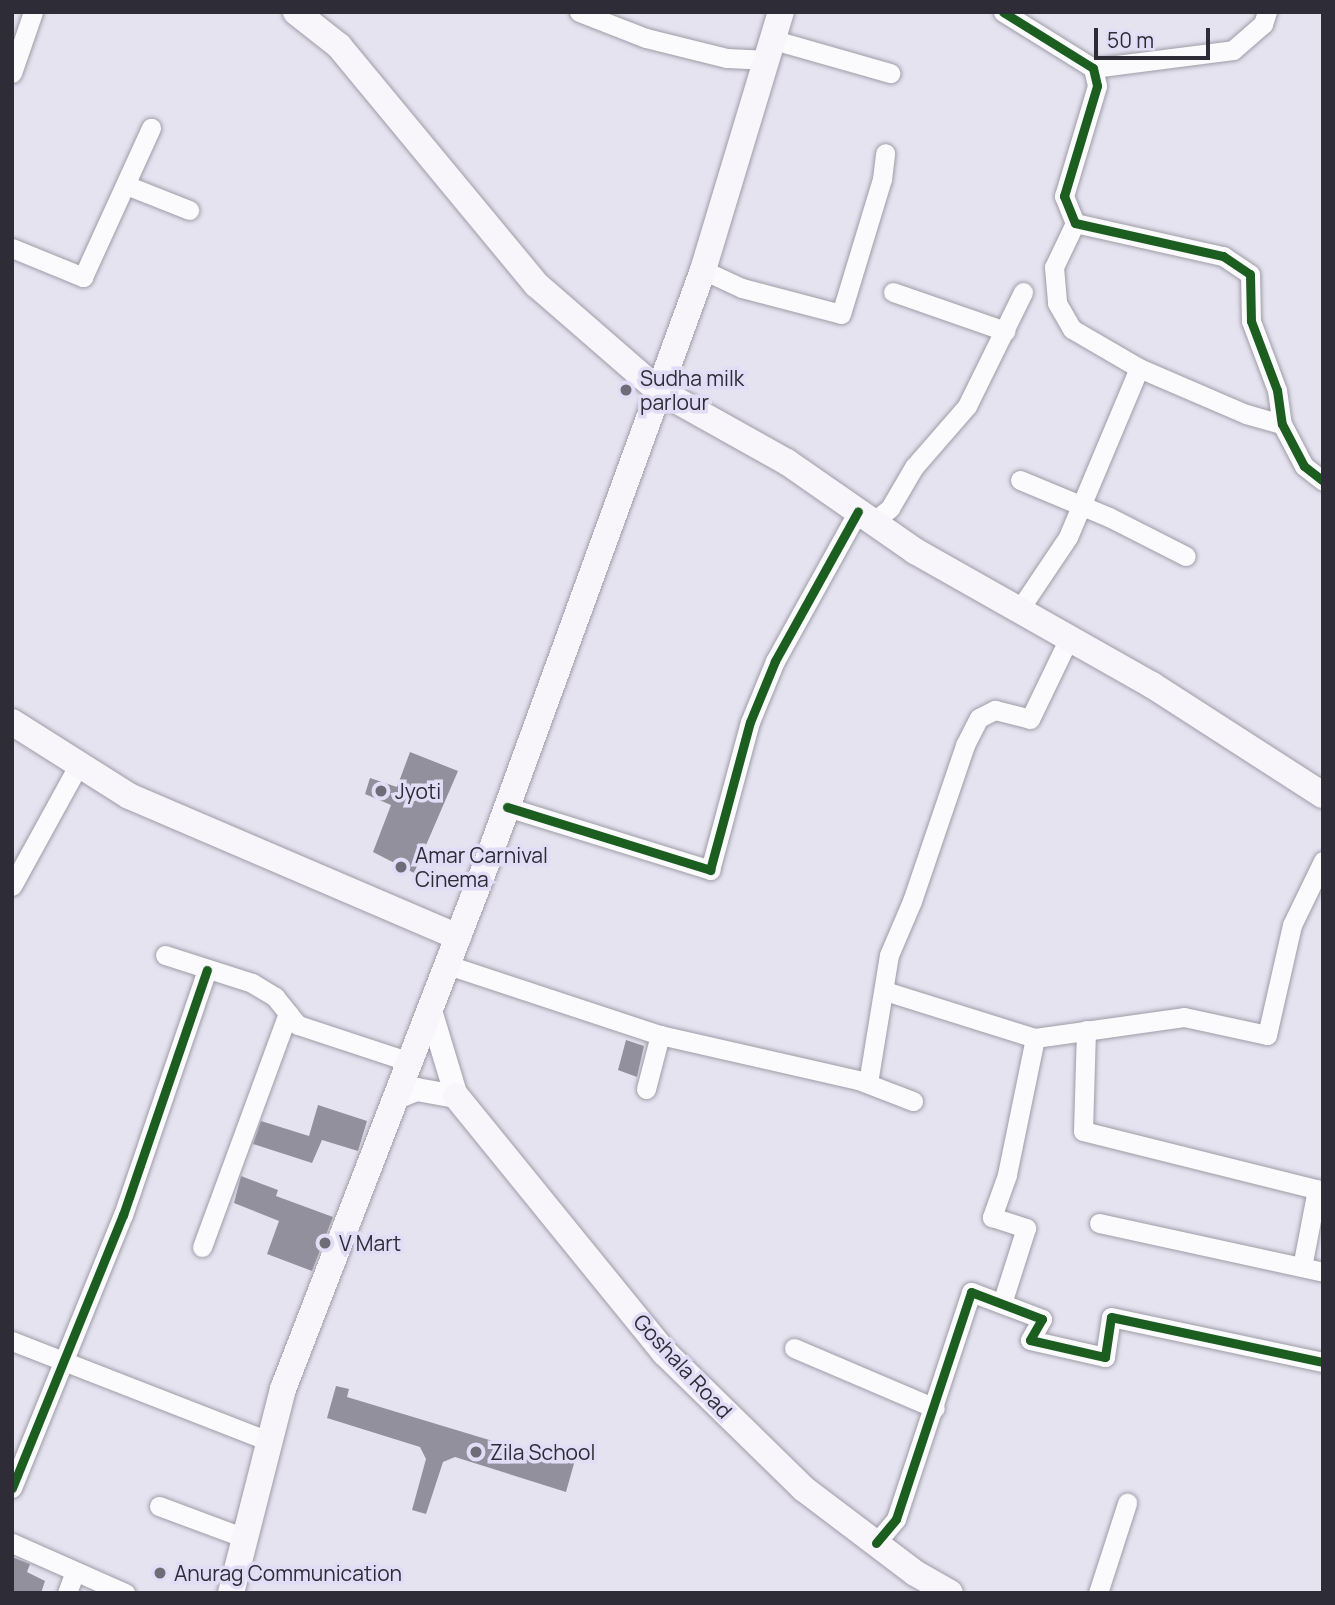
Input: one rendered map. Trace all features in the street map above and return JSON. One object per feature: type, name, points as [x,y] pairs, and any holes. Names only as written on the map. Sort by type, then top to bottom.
[{"type":"main road","points":[[296,12],[339,46],[537,285],[658,390],[787,463],[866,517],[1322,794]]},
{"type":"main road","points":[[231,1593],[283,1389],[507,807],[703,270],[772,50],[781,12]]},
{"type":"main road","points":[[12,722],[129,796],[458,937]]},
{"type":"main road","name":"Goshala Road","points":[[456,1096],[665,1353],[804,1489],[876,1543],[950,1593]]},
{"type":"street","points":[[12,73],[15,57],[33,12]]},
{"type":"street","points":[[1003,12],[1093,68],[1233,50],[1263,24],[1267,12]]},
{"type":"street","points":[[578,13],[646,38],[727,58],[772,50],[890,74]]},
{"type":"street","points":[[1093,68],[1097,86],[1064,196],[1075,223],[1055,267],[1056,303],[1072,329],[1139,368],[1246,414],[1282,424]]},
{"type":"street","points":[[12,248],[83,277],[151,128]]},
{"type":"street","points":[[703,270],[742,288],[841,314],[882,179],[885,153]]},
{"type":"street","points":[[125,185],[189,210]]},
{"type":"street","points":[[1075,223],[1223,256],[1250,274],[1251,321],[1277,390],[1282,424],[1304,466],[1323,481]]},
{"type":"street","points":[[893,292],[1005,331]]},
{"type":"street","points":[[507,807],[710,870],[750,722],[775,661],[866,517],[890,508],[914,467],[967,406],[1023,292]]},
{"type":"street","points":[[1019,610],[1068,537],[1139,368]]},
{"type":"street","points":[[1020,480],[1080,508],[1109,517],[1186,556]]},
{"type":"street","points":[[868,1083],[889,954],[912,901],[965,745],[979,718],[995,710],[1030,719],[1069,638]]},
{"type":"street","points":[[12,886],[79,764]]},
{"type":"street","points":[[885,991],[1035,1038],[1184,1017],[1267,1035],[1292,925],[1323,862]]},
{"type":"street","points":[[165,955],[252,984],[275,997],[298,1025],[410,1062]]},
{"type":"street","points":[[447,964],[660,1034],[868,1083],[913,1101]]},
{"type":"street","points":[[12,1488],[19,1449],[61,1362],[122,1215],[207,970]]},
{"type":"street","points":[[396,1097],[416,1089],[456,1096],[430,1010]]},
{"type":"street","points":[[202,1247],[288,1013]]},
{"type":"street","points":[[1086,1030],[1083,1131],[1320,1190],[1302,1267]]},
{"type":"street","points":[[646,1089],[660,1034]]},
{"type":"street","points":[[1002,1304],[1026,1228],[992,1217],[1007,1175],[1035,1038]]},
{"type":"street","points":[[1099,1223],[1323,1272]]},
{"type":"street","points":[[876,1543],[896,1519],[935,1408],[971,1292],[1042,1319],[1030,1340],[1105,1357],[1111,1317],[1323,1362]]},
{"type":"street","points":[[12,1341],[269,1441]]},
{"type":"street","points":[[794,1348],[935,1408]]},
{"type":"street","points":[[1098,1593],[1127,1503]]},
{"type":"street","points":[[159,1506],[245,1538]]},
{"type":"street","points":[[12,1543],[125,1593]]},
{"type":"street","points":[[67,1593],[75,1572]]},
{"type":"building","points":[[410,752],[458,771],[414,873],[373,852],[391,805],[365,794],[370,778],[397,787]]},
{"type":"building","points":[[626,1040],[644,1046],[637,1077],[618,1070]]},
{"type":"building","points":[[318,1105],[367,1121],[358,1151],[322,1140],[312,1163],[253,1144],[261,1121],[309,1136]]},
{"type":"building","points":[[241,1176],[278,1190],[276,1196],[333,1217],[312,1271],[267,1254],[279,1221],[234,1203]]},
{"type":"building","name":"Zila School","points":[[336,1386],[349,1389],[347,1397],[562,1462],[563,1457],[575,1460],[566,1492],[455,1457],[443,1462],[426,1514],[412,1510],[426,1459],[420,1447],[327,1418]]},
{"type":"building","points":[[12,1557],[30,1564],[27,1572],[45,1581],[41,1593],[12,1593]]},
{"type":"cycle path","points":[[1003,12],[1093,68],[1097,86],[1064,196],[1075,223],[1223,256],[1250,274],[1251,321],[1277,390],[1282,424],[1304,466],[1323,481]]},
{"type":"cycle path","points":[[507,807],[710,870],[750,722],[775,661],[858,511]]},
{"type":"cycle path","points":[[12,1488],[123,1215],[207,970]]},
{"type":"cycle path","points":[[876,1543],[896,1519],[971,1292],[1042,1319],[1030,1340],[1105,1357],[1111,1317],[1323,1362]]},
{"type":"place","name":"Sudha milk parlour","points":[[626,390]]},
{"type":"place","name":"Jyoti","points":[[381,791]]},
{"type":"place","name":"Amar Carnival Cinema","points":[[401,867]]},
{"type":"place","name":"V Mart","points":[[325,1243]]},
{"type":"place","name":"Zila School","points":[[476,1452]]},
{"type":"place","name":"Anurag Communication","points":[[160,1573]]}]
